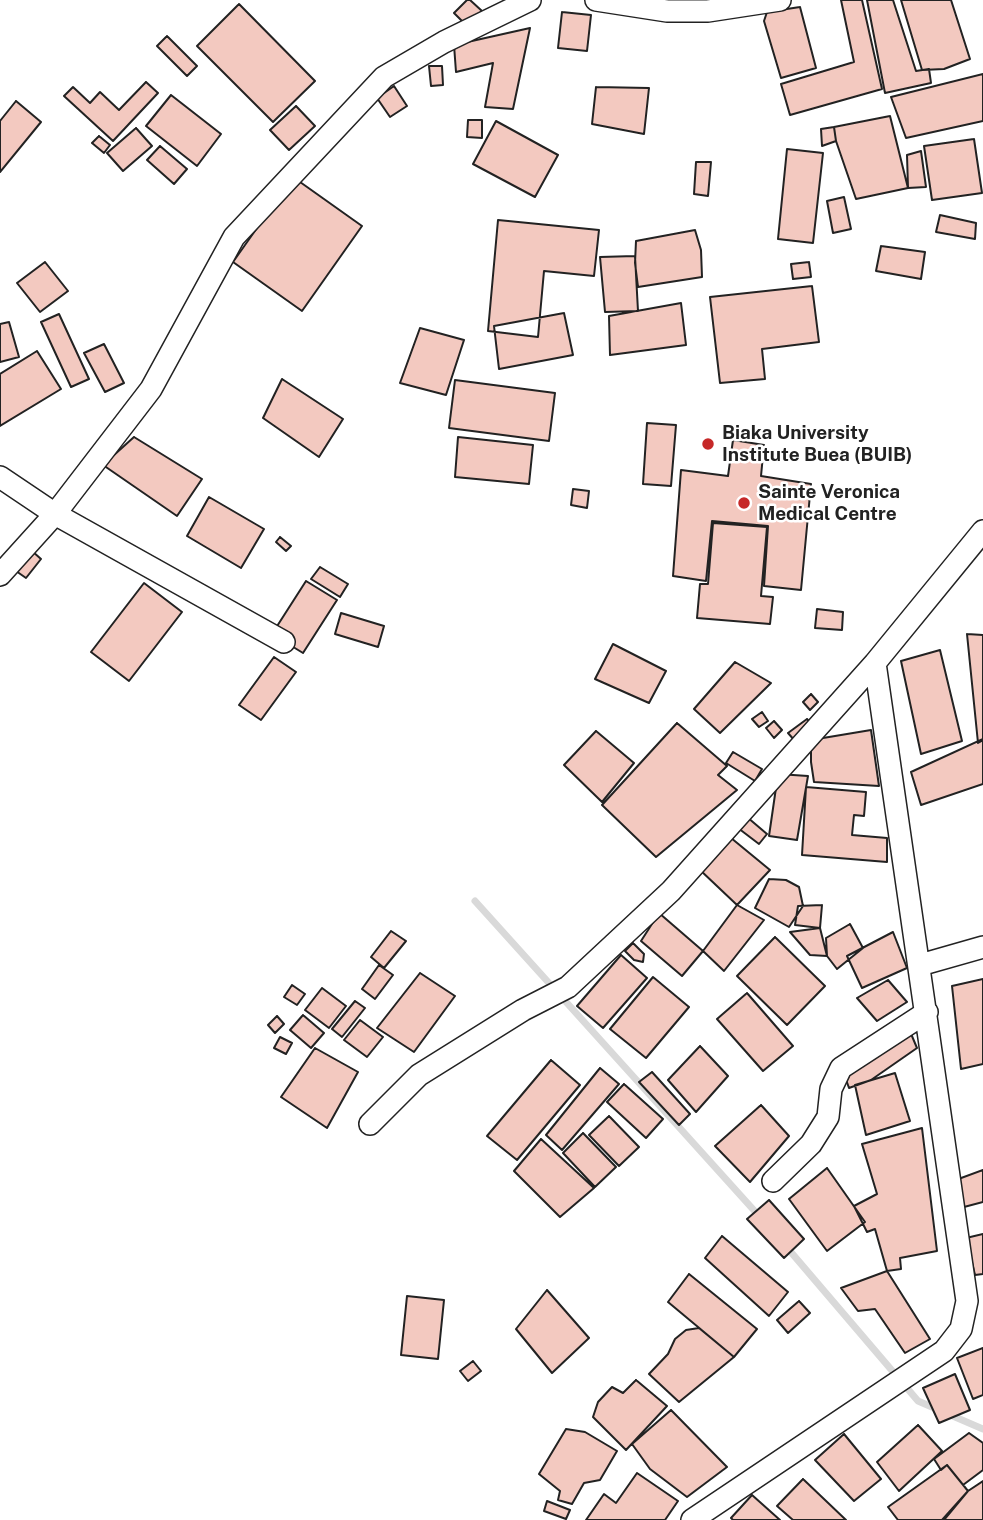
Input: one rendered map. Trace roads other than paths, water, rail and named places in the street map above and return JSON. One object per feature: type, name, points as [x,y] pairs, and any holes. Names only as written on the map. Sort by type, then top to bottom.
[{"type":"street","points":[[0,575],[55,514],[151,389],[234,237],[384,77],[444,41],[530,0]]},
{"type":"street","points":[[596,0],[667,11],[708,11],[780,0]]},
{"type":"street","points":[[0,477],[55,514],[284,642]]},
{"type":"street","points":[[370,1124],[419,1075],[523,1010],[568,988],[671,891],[875,663],[983,531]]},
{"type":"street","points":[[692,1520],[944,1351],[961,1329],[967,1301],[875,663]]},
{"type":"street","points":[[920,965],[983,947]]},
{"type":"street","points":[[772,1181],[811,1144],[828,1117],[831,1089],[841,1068],[927,1012]]},
{"type":"waterway","points":[[475,901],[760,1217]]},
{"type":"waterway","points":[[784,1244],[918,1401],[983,1429]]},
{"type":"place","name":"Biaka University Institute Buea (BUIB)","points":[[708,444]]},
{"type":"place","name":"Sainte Veronica Medical Centre","points":[[744,503]]}]
